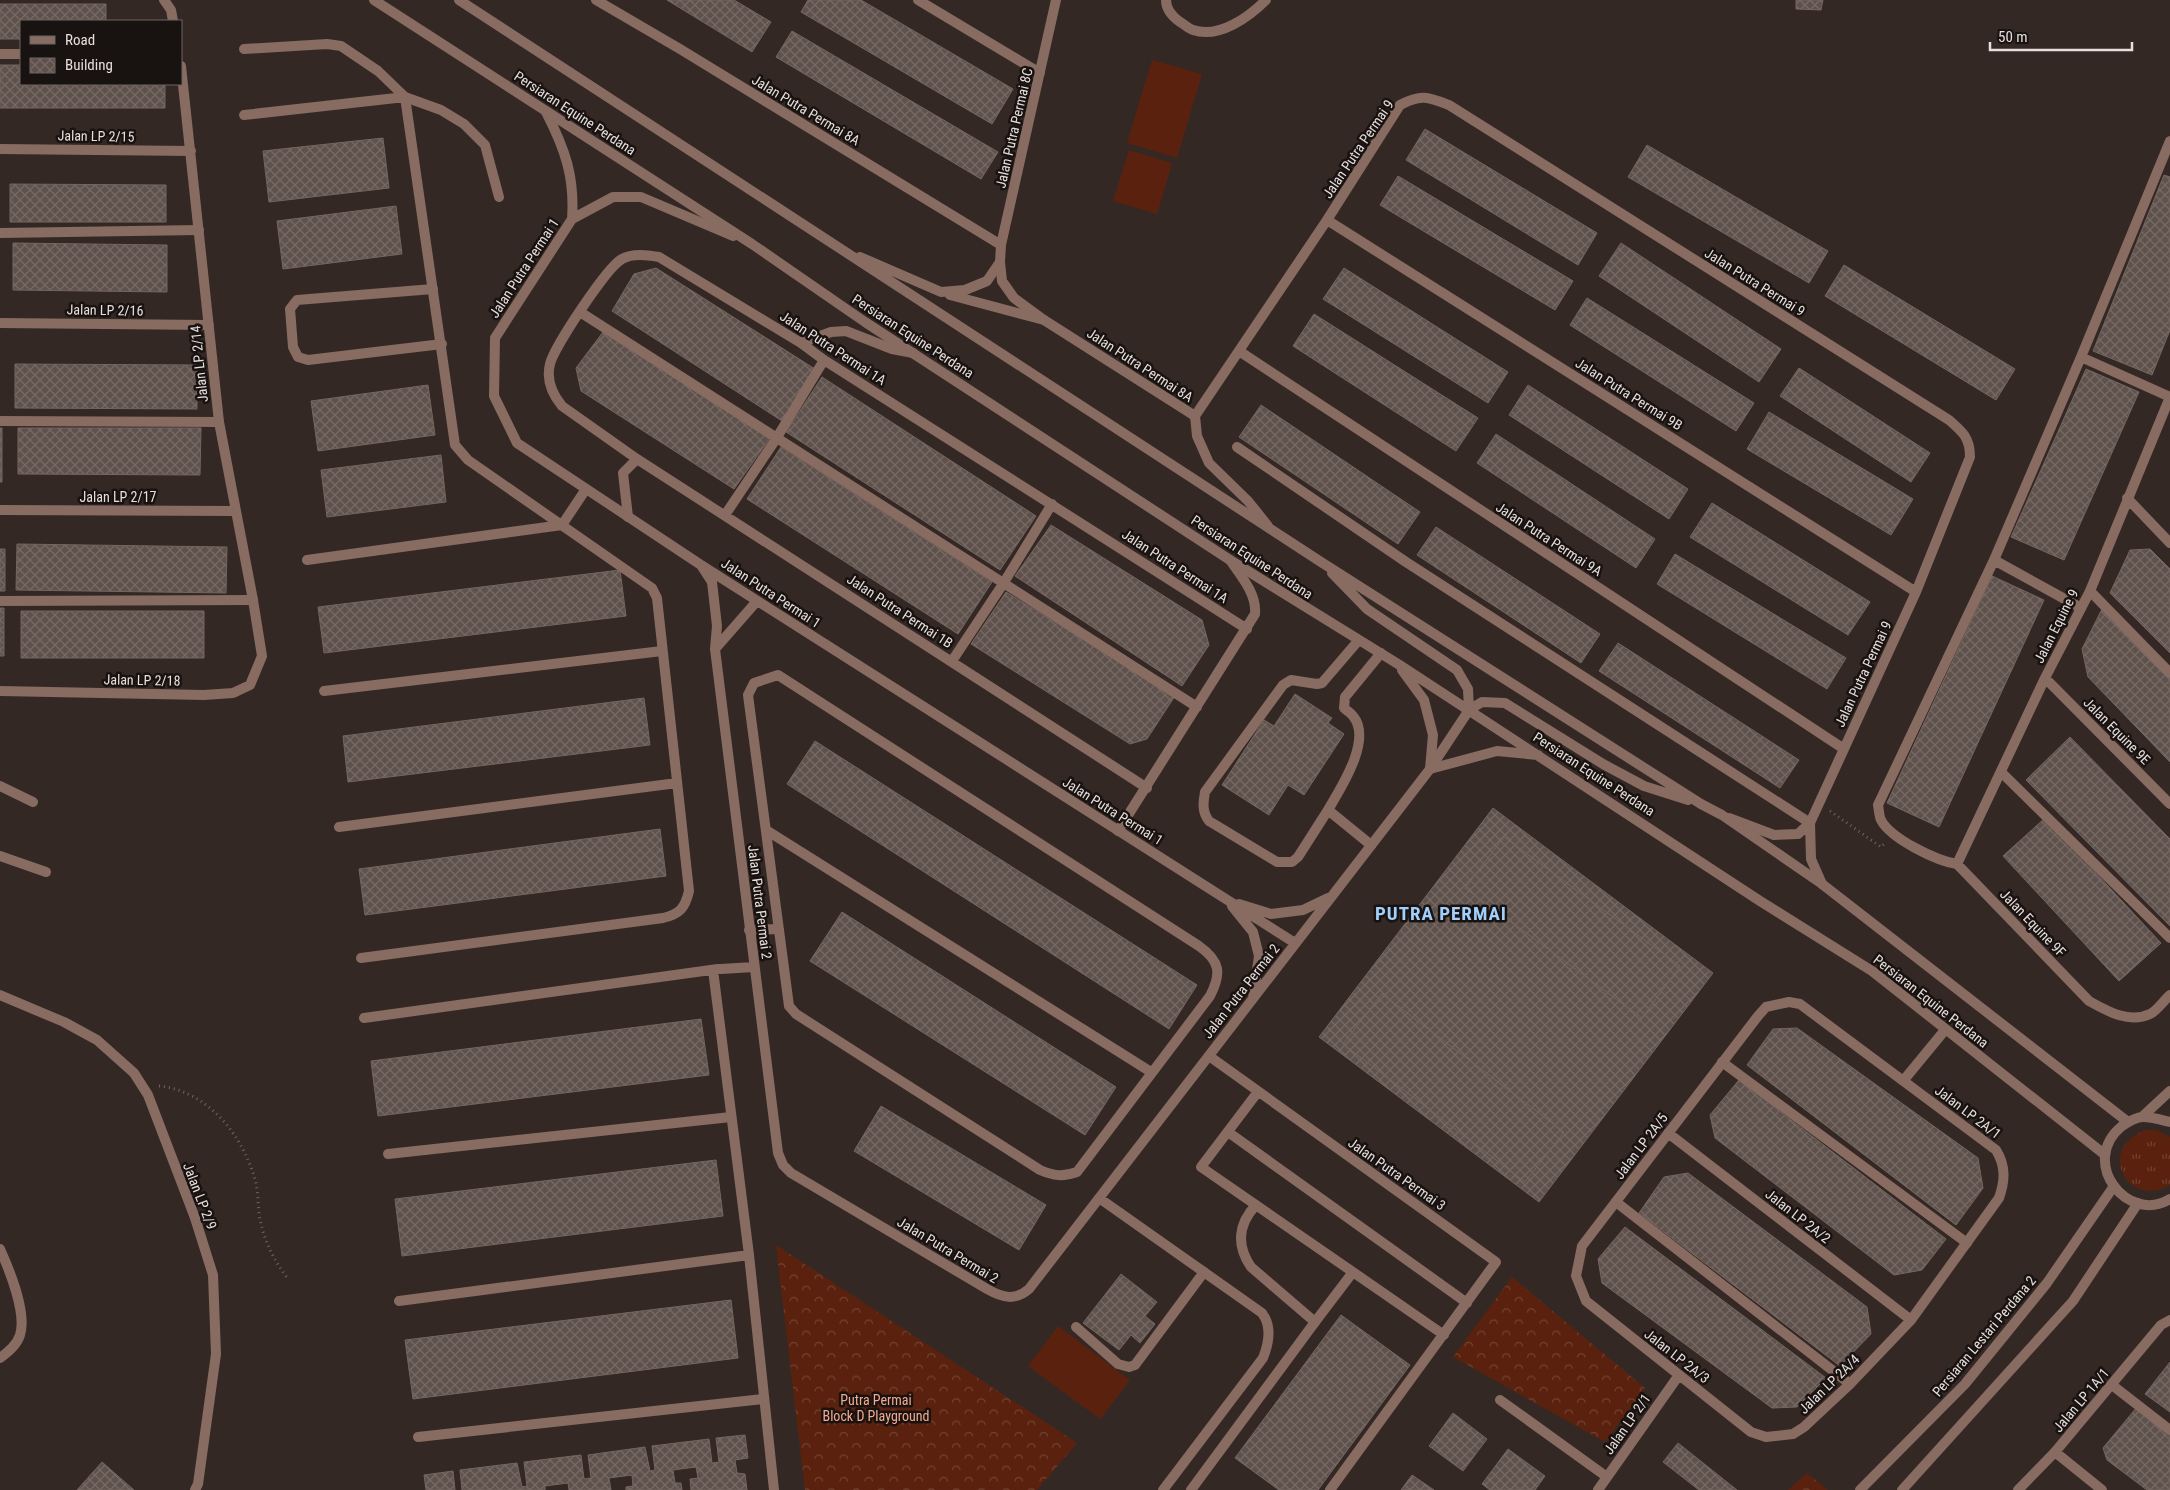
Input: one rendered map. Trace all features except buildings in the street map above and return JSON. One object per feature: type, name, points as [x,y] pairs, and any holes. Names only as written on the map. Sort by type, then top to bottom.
[{"type":"street","points":[[164,0],[171,10],[173,20]]},
{"type":"street","name":"Persiaran Equine Perdana","points":[[374,0],[418,26],[546,112],[752,244],[914,353],[1230,560],[1541,755],[1760,901],[1872,972],[2104,1154]]},
{"type":"street","name":"Persiaran Equine Perdana","points":[[459,0],[1321,562],[1701,804],[1722,815],[1822,884],[2128,1122]]},
{"type":"street","name":"Jalan Putra Permai 8A","points":[[596,0],[680,49],[1002,246]]},
{"type":"street","points":[[918,0],[1040,73]]},
{"type":"street","name":"Jalan Putra Permai 8C","points":[[1000,262],[1056,0]]},
{"type":"street","points":[[1166,0],[1166,5],[1175,18],[1193,30],[1210,32],[1228,26],[1252,14],[1266,0]]},
{"type":"street","points":[[244,49],[327,44],[341,46],[378,71],[405,97],[441,110],[464,124],[485,145],[499,197]]},
{"type":"street","points":[[0,54],[20,54]]},
{"type":"street","name":"Jalan LP 2/14","points":[[182,74],[219,422],[254,600],[262,656]]},
{"type":"street","points":[[244,115],[405,97]]},
{"type":"street","points":[[361,958],[678,915],[686,905],[689,891],[657,598],[652,588],[468,460],[458,451],[454,439],[442,344],[405,97]]},
{"type":"street","name":"Jalan Putra Permai 9","points":[[1195,416],[1327,220],[1400,105],[1414,98],[1429,97],[1449,105],[1949,420],[1965,434],[1970,443],[1970,457],[1916,592],[1810,822]]},
{"type":"street","name":"Jalan Putra Permai 1","points":[[546,112],[560,140],[570,171],[574,196],[572,219],[495,338],[494,396],[517,443],[757,601],[1295,943]]},
{"type":"street","points":[[1957,864],[1943,862],[1892,834],[1880,820],[1878,805],[1994,560],[2082,357],[2170,140]]},
{"type":"street","name":"Jalan LP 2/15","points":[[0,149],[191,151]]},
{"type":"street","name":"Jalan Putra Permai 1","points":[[572,219],[612,197],[641,197],[752,244]]},
{"type":"street","name":"Jalan Putra Permai 9B","points":[[1327,220],[1916,592]]},
{"type":"street","points":[[0,233],[199,230]]},
{"type":"street","points":[[832,244],[942,292],[1044,320]]},
{"type":"street","name":"Jalan Putra Permai 1A","points":[[637,459],[562,406],[553,396],[549,380],[550,363],[580,312],[614,266],[622,259],[633,255],[646,255],[659,257],[801,343],[824,360],[1247,629]]},
{"type":"street","points":[[942,292],[965,290],[986,280],[1000,262]]},
{"type":"street","name":"Jalan Putra Permai 8A","points":[[1000,262],[1002,282],[1014,298],[1044,320],[1195,416],[1197,436],[1209,463],[1248,501],[1270,529]]},
{"type":"street","points":[[433,289],[297,300],[290,309],[292,347],[298,356],[308,360],[442,344]]},
{"type":"street","points":[[580,312],[1198,707]]},
{"type":"street","name":"Jalan LP 2/16","points":[[0,323],[209,325]]},
{"type":"street","points":[[801,343],[831,332],[846,331],[892,349],[914,353]]},
{"type":"street","name":"Jalan Putra Permai 9A","points":[[1239,352],[1844,749]]},
{"type":"street","points":[[2082,357],[2170,397]]},
{"type":"street","points":[[725,515],[776,439],[824,360]]},
{"type":"street","name":"Jalan Equine 9","points":[[1957,864],[2045,678],[2090,591],[2126,498],[2170,397]]},
{"type":"street","points":[[0,421],[219,422]]},
{"type":"street","points":[[1237,447],[1406,562],[1810,822]]},
{"type":"street","points":[[628,517],[623,473],[637,459]]},
{"type":"street","name":"Jalan Putra Permai 1B","points":[[637,459],[1147,788]]},
{"type":"street","points":[[307,560],[562,525],[586,489]]},
{"type":"street","points":[[2126,498],[2170,543]]},
{"type":"street","points":[[952,661],[1003,584],[1052,504]]},
{"type":"street","name":"Jalan LP 2/17","points":[[0,510],[236,510]]},
{"type":"street","name":"Jalan Putra Permai 1A","points":[[1118,831],[1147,788],[1255,614],[1256,604],[1230,560]]},
{"type":"street","points":[[1994,560],[2082,608]]},
{"type":"street","points":[[1321,562],[1367,609],[1457,670],[1468,689],[1469,710],[1482,702],[1504,703],[1644,786],[1701,804]]},
{"type":"street","name":"Jalan Putra Permai 2","points":[[701,565],[712,582],[717,626],[715,649],[774,1137],[780,1159],[791,1173],[987,1289],[1008,1298],[1020,1296],[1029,1288],[1100,1198],[1430,769],[1469,710]]},
{"type":"street","points":[[2090,591],[2170,673]]},
{"type":"street","points":[[0,601],[254,600]]},
{"type":"street","points":[[715,649],[757,601]]},
{"type":"street","points":[[1358,641],[1322,683],[1291,680],[1283,685],[1205,792],[1203,804],[1205,816],[1209,821],[1277,862],[1292,862],[1298,857],[1328,810],[1355,762],[1357,728],[1354,716],[1344,708],[1345,697],[1382,654]]},
{"type":"street","points":[[324,691],[662,651]]},
{"type":"street","name":"Jalan LP 2/18","points":[[0,692],[204,695],[233,693],[250,685],[262,656]]},
{"type":"street","points":[[1398,664],[1424,700],[1434,735],[1430,769],[1497,751],[1541,755]]},
{"type":"street","points":[[778,675],[1210,954],[1216,961],[1216,983],[1210,996],[1081,1167],[1066,1176],[1052,1175],[1040,1170],[796,1014],[789,1006],[779,928],[748,695],[754,683],[778,675]]},
{"type":"street","name":"Jalan Equine 9E","points":[[2045,678],[2170,804]]},
{"type":"street","points":[[2001,772],[2170,938]]},
{"type":"street","points":[[339,827],[677,783]]},
{"type":"street","points":[[0,786],[33,802]]},
{"type":"street","points":[[1328,810],[1371,845]]},
{"type":"street","points":[[1722,815],[1774,835],[1798,834],[1810,822]]},
{"type":"street","points":[[1810,822],[1811,858],[1822,884]]},
{"type":"street","points":[[766,830],[1151,1072]]},
{"type":"street","points":[[0,856],[46,872]]},
{"type":"street","name":"Jalan Equine 9F","points":[[1957,864],[2089,1001],[2109,1012],[2128,1018],[2150,1014],[2170,995]]},
{"type":"street","name":"Jalan Putra Permai 1","points":[[1226,900],[1271,914],[1303,910],[1330,897]]},
{"type":"street","name":"Jalan Putra Permai 1","points":[[1226,900],[1253,932],[1259,956],[1253,999]]},
{"type":"street","points":[[749,930],[779,928]]},
{"type":"street","points":[[364,1018],[717,969],[754,967]]},
{"type":"street","points":[[717,969],[731,1117],[749,1255],[774,1490]]},
{"type":"street","name":"Jalan LP 2/9","points":[[0,996],[64,1022],[97,1040],[134,1073],[144,1090],[195,1218],[213,1275],[216,1354],[198,1484],[195,1490]]},
{"type":"street","name":"Jalan LP 2A/1","points":[[1758,1016],[1766,1007],[1778,1003],[1800,1004],[1996,1150],[2002,1160],[2004,1186],[1999,1198],[1912,1320]]},
{"type":"street","name":"Jalan LP 2A/5","points":[[1586,1301],[1576,1276],[1577,1262],[1582,1246],[1758,1016]]},
{"type":"street","points":[[1903,1081],[1945,1030]]},
{"type":"street","name":"Jalan Putra Permai 3","points":[[1209,1056],[1257,1093],[1496,1262],[1330,1490]]},
{"type":"street","points":[[1722,1062],[1967,1244]]},
{"type":"street","points":[[2169,1201],[2152,1205],[2138,1203],[2124,1197],[2114,1186],[2107,1173],[2104,1154],[2112,1135],[2128,1122],[2142,1117],[2170,1091]]},
{"type":"street","points":[[1257,1093],[1201,1167],[1444,1335]]},
{"type":"street","points":[[388,1154],[731,1117]]},
{"type":"street","points":[[2142,1117],[2170,1122]]},
{"type":"street","points":[[1228,1132],[1467,1303]]},
{"type":"street","name":"Jalan LP 2A/2","points":[[1668,1133],[1912,1320]]},
{"type":"street","name":"Persiaran Lestari Perdana 2","points":[[1860,1490],[1965,1384],[2047,1283],[2114,1186]]},
{"type":"street","points":[[1100,1198],[1262,1313],[1267,1320],[1268,1340],[1263,1358],[1162,1490]]},
{"type":"street","points":[[1616,1202],[1850,1384]]},
{"type":"street","points":[[1902,1490],[2073,1301],[2138,1203]]},
{"type":"street","points":[[1256,1205],[1246,1216],[1241,1227],[1241,1244],[1244,1256],[1251,1267],[1315,1322]]},
{"type":"street","points":[[0,1249],[12,1276],[20,1318],[20,1334],[11,1349],[0,1358]]},
{"type":"street","points":[[399,1300],[749,1255]]},
{"type":"street","points":[[1076,1327],[1118,1364],[1129,1367],[1135,1365],[1204,1272]]},
{"type":"street","points":[[1190,1490],[1353,1272]]},
{"type":"street","name":"Jalan LP 2A/3","points":[[1586,1301],[1751,1432]]},
{"type":"street","name":"Jalan LP 2A/4","points":[[1751,1432],[1766,1437],[1793,1434],[1804,1427],[1850,1384],[1912,1320]]},
{"type":"street","name":"Jalan LP 1A/1","points":[[2018,1490],[2055,1452],[2166,1322]]},
{"type":"street","name":"Jalan LP 2/1","points":[[1598,1490],[1679,1375]]},
{"type":"street","points":[[2112,1385],[2170,1430]]},
{"type":"street","points":[[418,1438],[763,1399]]},
{"type":"street","points":[[1500,1400],[1607,1477]]},
{"type":"street","points":[[2055,1452],[2102,1490]]},
{"type":"path","points":[[1819,803],[1881,848],[1892,834]]},
{"type":"path","points":[[144,1090],[160,1086],[185,1091],[210,1108],[226,1122],[250,1164],[256,1184],[260,1215],[268,1248],[288,1279]]},
{"type":"green space","points":[[1152,60],[1202,74],[1177,158],[1127,143]]},
{"type":"green space","points":[[1129,150],[1172,163],[1157,214],[1113,201]]},
{"type":"green space","points":[[2146,1130],[2156,1130],[2170,1137],[2170,1185],[2154,1191],[2141,1189],[2130,1183],[2123,1173],[2120,1161],[2122,1149],[2131,1138]]},
{"type":"green space","name":"Putra Permai Block D Playground","points":[[776,1245],[1077,1443],[1037,1490],[805,1490]]},
{"type":"green space","points":[[1512,1277],[1645,1388],[1605,1442],[1453,1357]]},
{"type":"green space","points":[[1058,1326],[1130,1380],[1100,1419],[1028,1366]]},
{"type":"green space","points":[[1807,1473],[1828,1490],[1788,1490]]},
{"type":"district","name":"PUTRA PERMAI","points":[[1441,913]]}]
